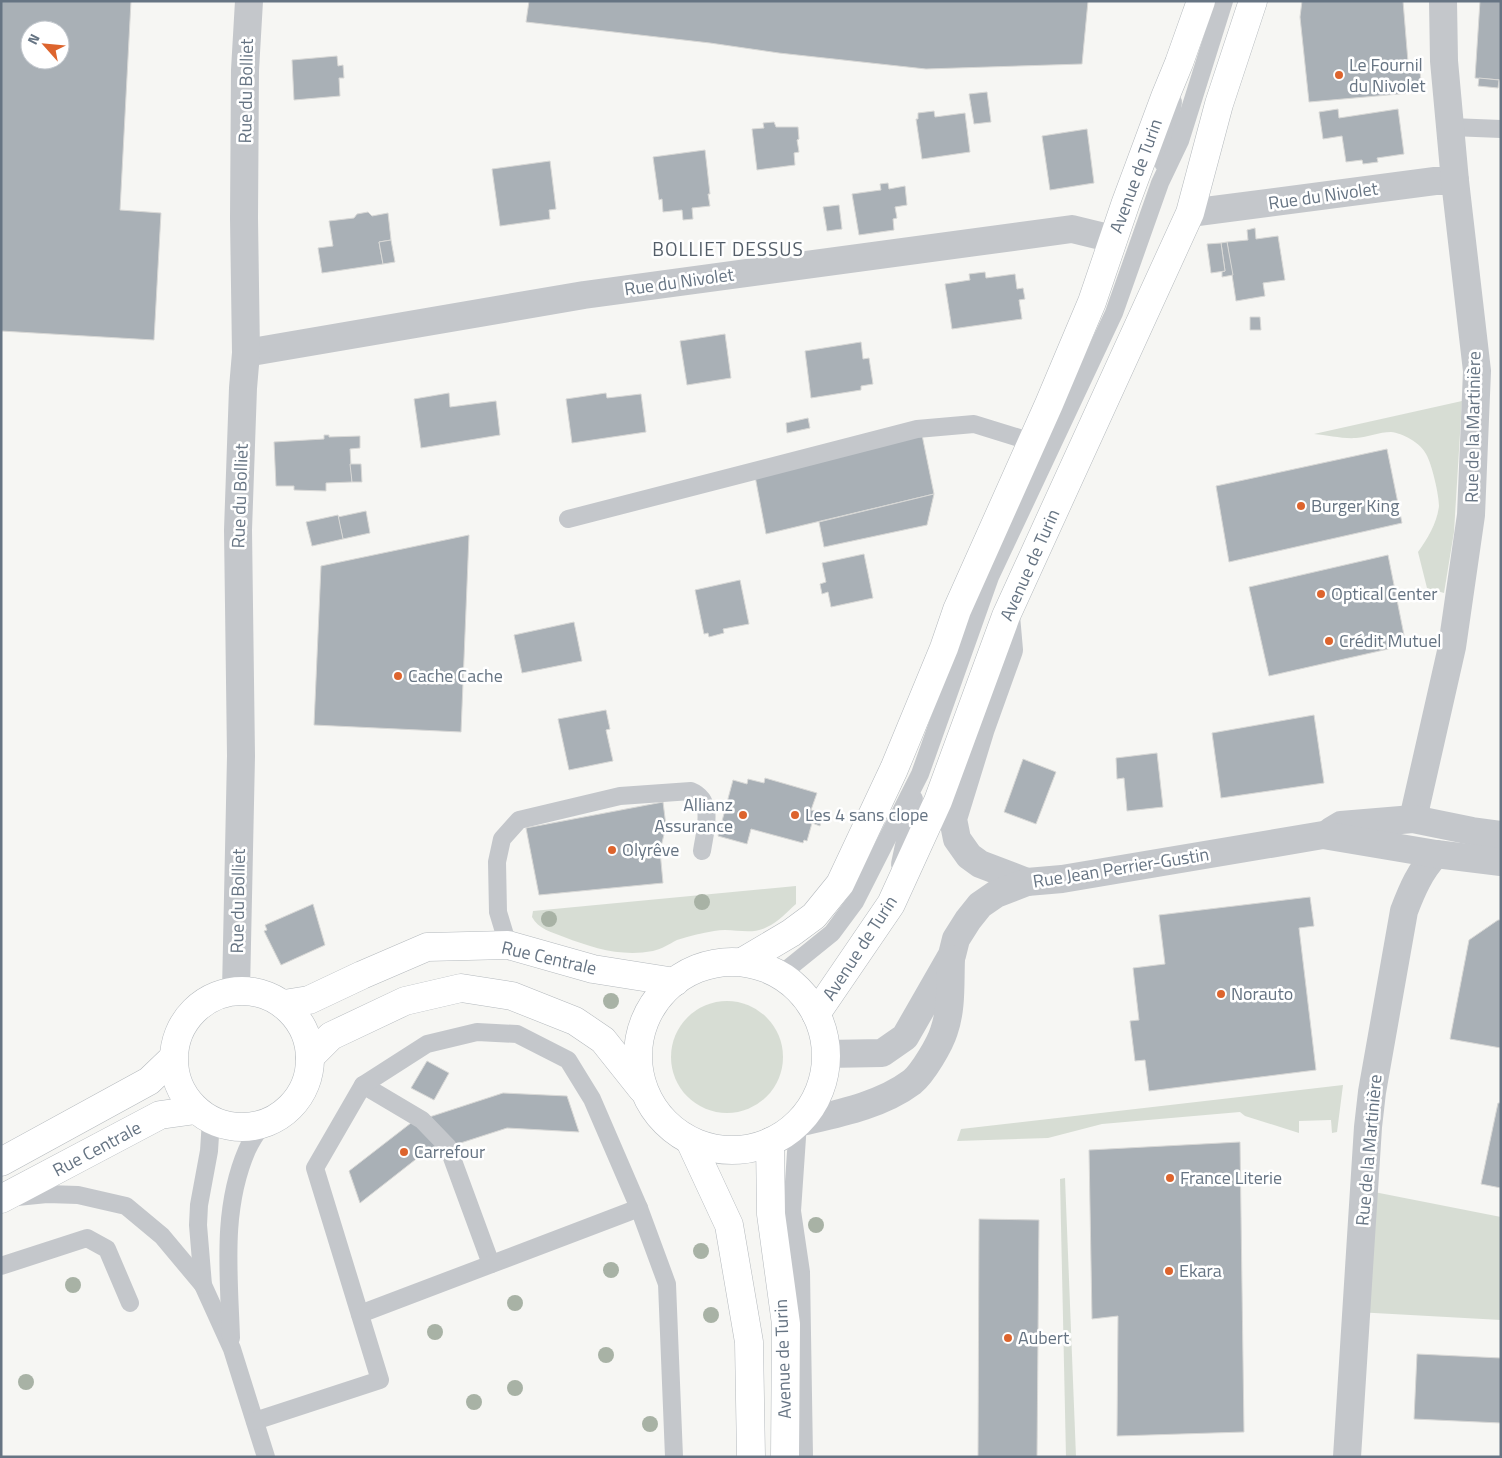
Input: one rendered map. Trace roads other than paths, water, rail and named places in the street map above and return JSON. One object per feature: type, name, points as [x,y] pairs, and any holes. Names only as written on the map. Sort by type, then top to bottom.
[{"type":"main road","name":"Avenue de Turin","points":[[742,962],[791,933],[814,916],[840,884],[894,769],[944,648],[957,610],[1092,302],[1113,239],[1201,1]]},
{"type":"main road","name":"Avenue de Turin","points":[[816,1014],[891,904],[938,801],[1006,616],[1190,213],[1219,104],[1253,1]]},
{"type":"main road","name":"Rue Centrale","points":[[284,1004],[309,1000],[362,974],[427,947],[508,945],[593,969],[675,982]]},
{"type":"main road","points":[[310,1057],[331,1036],[405,1001],[460,988],[512,996],[575,1021],[603,1040],[645,1092],[656,1112],[671,1128],[690,1141],[716,1149],[743,1150],[770,1142],[785,1134],[798,1123],[814,1103],[823,1079],[826,1054],[823,1033],[816,1014],[801,992],[780,975],[761,966],[742,962],[718,963],[695,970],[675,982],[654,1004],[641,1032],[638,1063],[645,1092]]},
{"type":"main road","points":[[236,990],[253,991],[269,996],[284,1004],[298,1019],[307,1037],[310,1057],[308,1074],[302,1091],[292,1105],[278,1117],[262,1124],[245,1127],[228,1126],[204,1115],[184,1095],[176,1077],[173,1058],[177,1038],[186,1020],[199,1005],[216,995],[236,990]]},
{"type":"main road","name":"Rue Centrale","points":[[1,1162],[149,1081],[173,1058]]},
{"type":"main road","name":"Rue Centrale","points":[[2,1198],[160,1115],[204,1115]]},
{"type":"main road","name":"Avenue de Turin","points":[[690,1141],[729,1225],[749,1342],[751,1457]]},
{"type":"main road","name":"Avenue de Turin","points":[[770,1142],[771,1214],[786,1324],[785,1457]]},
{"type":"street","name":"Rue du Bolliet","points":[[236,990],[241,756],[238,530],[246,353],[244,199],[249,1]]},
{"type":"street","name":"Rue de la Martinière","points":[[1413,819],[1452,647],[1471,514],[1477,372],[1455,181],[1444,61],[1443,1]]},
{"type":"street","name":"Rue du Nivolet","points":[[1190,213],[1436,180],[1455,181]]},
{"type":"street","name":"Rue du Nivolet","points":[[246,353],[584,295],[1062,230],[1072,229],[1113,239]]},
{"type":"street","points":[[1006,616],[1009,650],[981,728],[953,819],[957,839],[969,856],[980,864],[1027,882]]},
{"type":"street","name":"Rue Jean Perrier-Gustin","points":[[1323,835],[1340,825],[1413,819],[1501,835]]},
{"type":"street","points":[[1436,854],[1472,831]]},
{"type":"street","name":"Rue Jean Perrier-Gustin","points":[[798,1123],[886,1098],[913,1081],[936,1050],[944,1030],[950,1005],[952,955],[956,939],[980,905],[996,894],[1027,882],[1062,879],[1323,835],[1436,854],[1501,862]]},
{"type":"street","name":"Rue de la Martinière","points":[[1347,1457],[1368,1126],[1372,1092],[1404,911],[1414,887],[1428,862],[1436,854]]},
{"type":"street","name":"Rue Jean Perrier-Gustin","points":[[826,1054],[882,1053],[905,1037],[952,955]]},
{"type":"lane","points":[[891,904],[920,774],[990,578],[1114,313],[1160,183],[1180,141],[1224,1]]},
{"type":"lane","points":[[1160,183],[1179,64]]},
{"type":"lane","points":[[1451,127],[1501,128]]},
{"type":"lane","points":[[568,519],[917,429],[974,424],[1032,442]]},
{"type":"lane","points":[[780,975],[832,933],[855,902],[920,774]]},
{"type":"lane","points":[[508,945],[498,912],[497,862],[502,839],[519,820],[620,796],[690,791],[700,795],[705,804],[707,821],[702,851]]},
{"type":"lane","points":[[255,1421],[380,1380],[315,1168],[363,1086],[427,1044],[477,1032],[517,1034],[568,1060],[592,1099],[640,1208],[667,1284],[674,1457]]},
{"type":"lane","points":[[363,1086],[422,1120],[448,1147],[491,1264]]},
{"type":"lane","points":[[203,1284],[198,1224],[199,1205],[209,1151],[204,1115]]},
{"type":"lane","points":[[798,1123],[792,1210],[801,1272],[804,1457]]},
{"type":"lane","points":[[232,1349],[228,1244],[230,1218],[235,1184],[247,1149],[262,1124]]},
{"type":"lane","points":[[2,1198],[47,1194],[78,1195],[126,1206],[162,1236],[203,1284],[232,1349],[266,1457]]},
{"type":"lane","points":[[360,1314],[640,1208]]},
{"type":"lane","points":[[1,1266],[87,1238],[107,1249],[130,1303]]},
{"type":"place","name":"Le Fournil du Nivolet","points":[[1339,75]]},
{"type":"place","name":"Burger King","points":[[1301,506]]},
{"type":"place","name":"Optical Center","points":[[1321,594]]},
{"type":"place","name":"Crédit Mutuel","points":[[1329,641]]},
{"type":"place","name":"Cache Cache","points":[[398,676]]},
{"type":"place","name":"Allianz Assurance","points":[[743,815]]},
{"type":"place","name":"Les 4 sans clope","points":[[795,815]]},
{"type":"place","name":"Olyrêve","points":[[612,850]]},
{"type":"place","name":"Norauto","points":[[1221,994]]},
{"type":"place","name":"Carrefour","points":[[404,1152]]},
{"type":"place","name":"France Literie","points":[[1170,1178]]},
{"type":"place","name":"Ekara","points":[[1169,1271]]},
{"type":"place","name":"Aubert","points":[[1008,1338]]},
{"type":"district","name":"BOLLIET DESSUS","points":[[728,249]]}]
